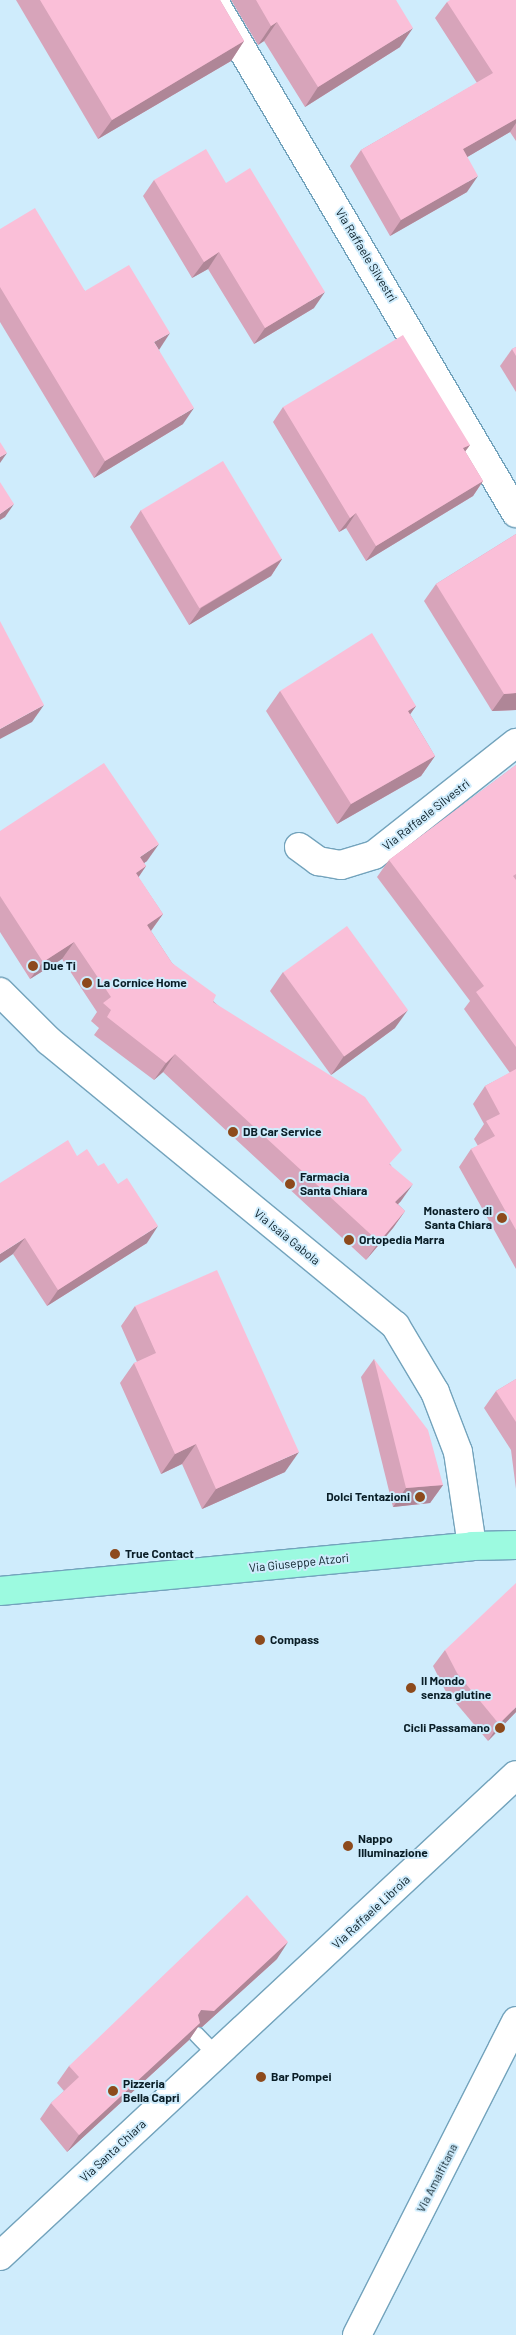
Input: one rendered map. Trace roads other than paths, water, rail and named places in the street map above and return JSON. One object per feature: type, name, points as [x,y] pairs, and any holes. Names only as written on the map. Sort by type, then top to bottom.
[{"type":"main road","name":"Via Giuseppe Atzori","points":[[0,1591],[472,1546],[516,1545]]},
{"type":"street","name":"Via Raffaele Silvestri","points":[[212,0],[516,513]]},
{"type":"street","name":"Via Raffaele Silvestri","points":[[299,848],[318,861],[341,865],[374,854],[452,796],[516,743]]},
{"type":"street","name":"Via Isaia Gabola","points":[[0,992],[49,1041],[395,1326],[418,1360],[438,1397],[458,1452],[472,1546]]},
{"type":"street","name":"Via Raffaele Libroia","points":[[248,2027],[516,1775]]},
{"type":"street","name":"Via Amalfitana","points":[[357,2335],[516,2020]]},
{"type":"street","name":"Via Santa Chiara","points":[[0,2256],[248,2027]]},
{"type":"lane","points":[[196,2034],[216,2056]]},
{"type":"place","name":"Due Ti","points":[[33,966]]},
{"type":"place","name":"La Cornice Home","points":[[87,983]]},
{"type":"place","name":"DB Car Service","points":[[233,1132]]},
{"type":"place","name":"Farmacia Santa Chiara","points":[[290,1184]]},
{"type":"place","name":"Monastero di Santa Chiara","points":[[502,1218]]},
{"type":"place","name":"Ortopedia Marra","points":[[349,1240]]},
{"type":"place","name":"Dolci Tentazioni","points":[[420,1497]]},
{"type":"place","name":"True Contact","points":[[115,1554]]},
{"type":"place","name":"Compass","points":[[260,1640]]},
{"type":"place","name":"Il Mondo senza glutine","points":[[411,1688]]},
{"type":"place","name":"Cicli Passamano","points":[[500,1728]]},
{"type":"place","name":"Nappo Illuminazione","points":[[348,1846]]},
{"type":"place","name":"Bar Pompei","points":[[261,2077]]},
{"type":"place","name":"Pizzeria Bella Capri","points":[[113,2091]]}]
